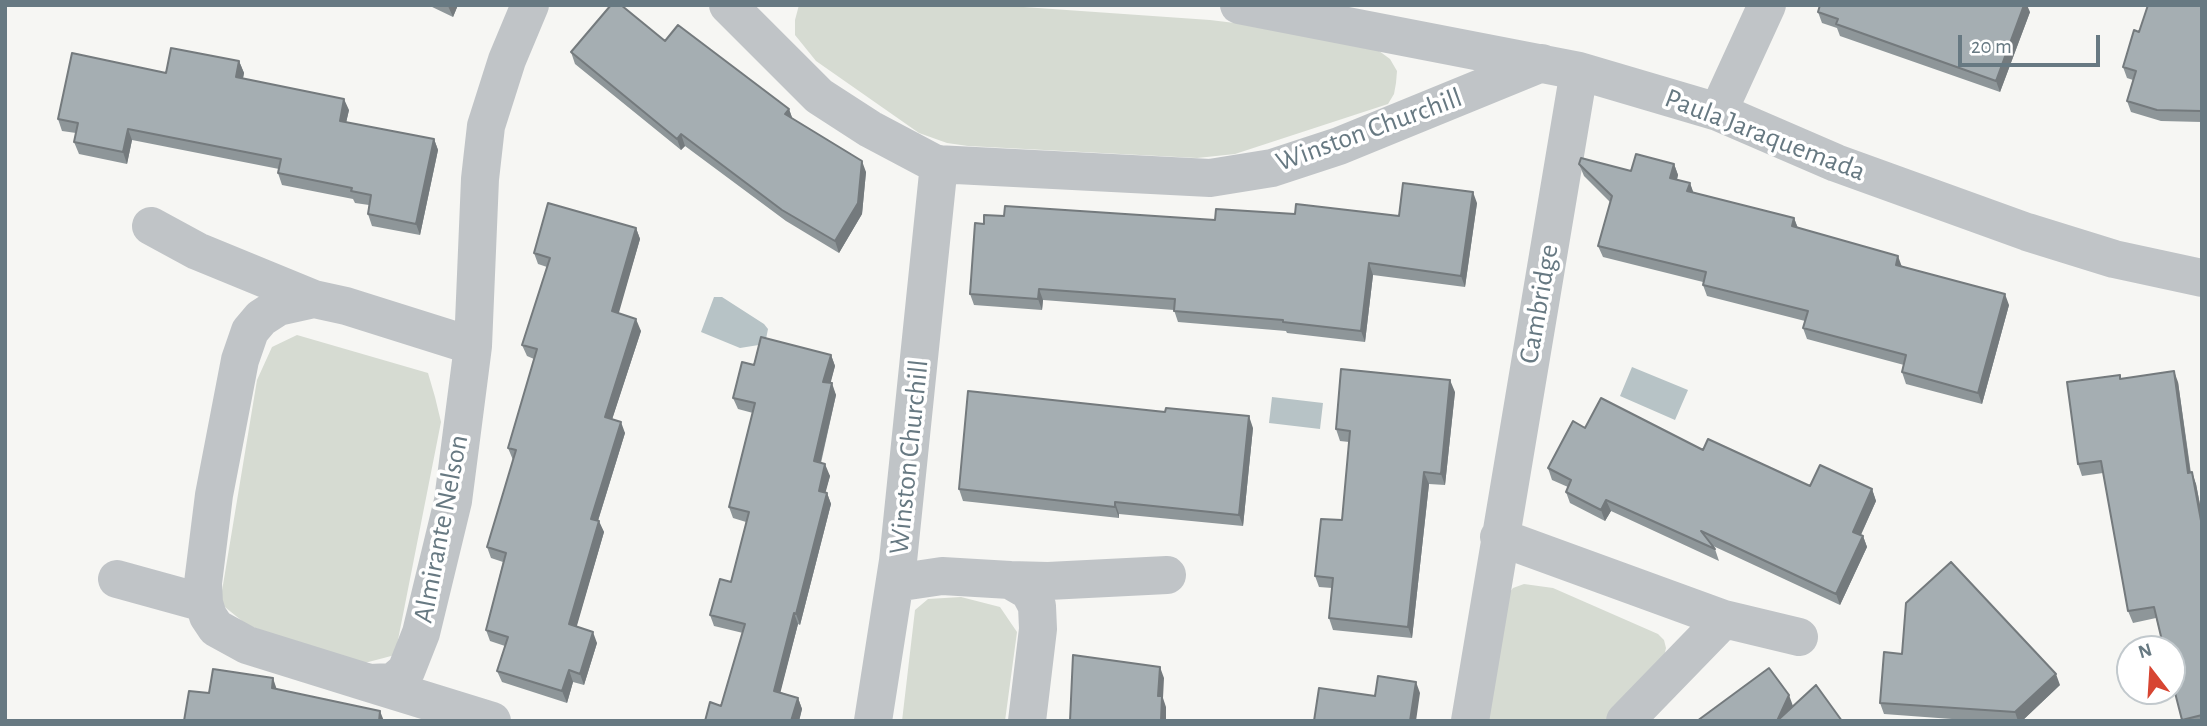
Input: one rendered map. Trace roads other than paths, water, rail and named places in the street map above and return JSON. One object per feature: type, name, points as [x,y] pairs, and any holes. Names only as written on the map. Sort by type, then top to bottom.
[{"type":"street","name":"Almirante Nelson","points":[[369,683],[393,682],[406,671],[421,632],[453,501],[473,346],[480,179],[486,125],[507,60],[530,5]]},
{"type":"street","name":"Winston Churchill","points":[[728,5],[819,96],[870,129],[939,164],[1210,178],[1272,168],[1339,146],[1542,63]]},
{"type":"street","name":"Paula Jaraquemada","points":[[1239,5],[1578,71],[1717,112],[1836,163],[2027,232],[2114,259],[2202,278]]},
{"type":"street","points":[[1717,112],[1766,5]]},
{"type":"street","name":"Cambridge","points":[[1470,721],[1578,71]]},
{"type":"street","name":"Winston Churchill","points":[[873,721],[895,583],[939,164]]},
{"type":"street","points":[[151,226],[197,251],[314,299],[346,306],[473,346]]},
{"type":"street","points":[[314,299],[278,307],[261,318],[250,331],[240,360],[214,495],[203,583],[208,616],[216,628],[247,645],[492,721]]},
{"type":"street","points":[[1499,537],[1724,619],[1799,637]]},
{"type":"street","name":"Winston Churchill","points":[[895,583],[942,576],[1048,581],[1167,575]]},
{"type":"street","points":[[117,579],[204,603]]},
{"type":"street","points":[[1010,580],[1029,591],[1037,606],[1038,629],[1027,721]]},
{"type":"street","points":[[1625,721],[1724,619]]}]
